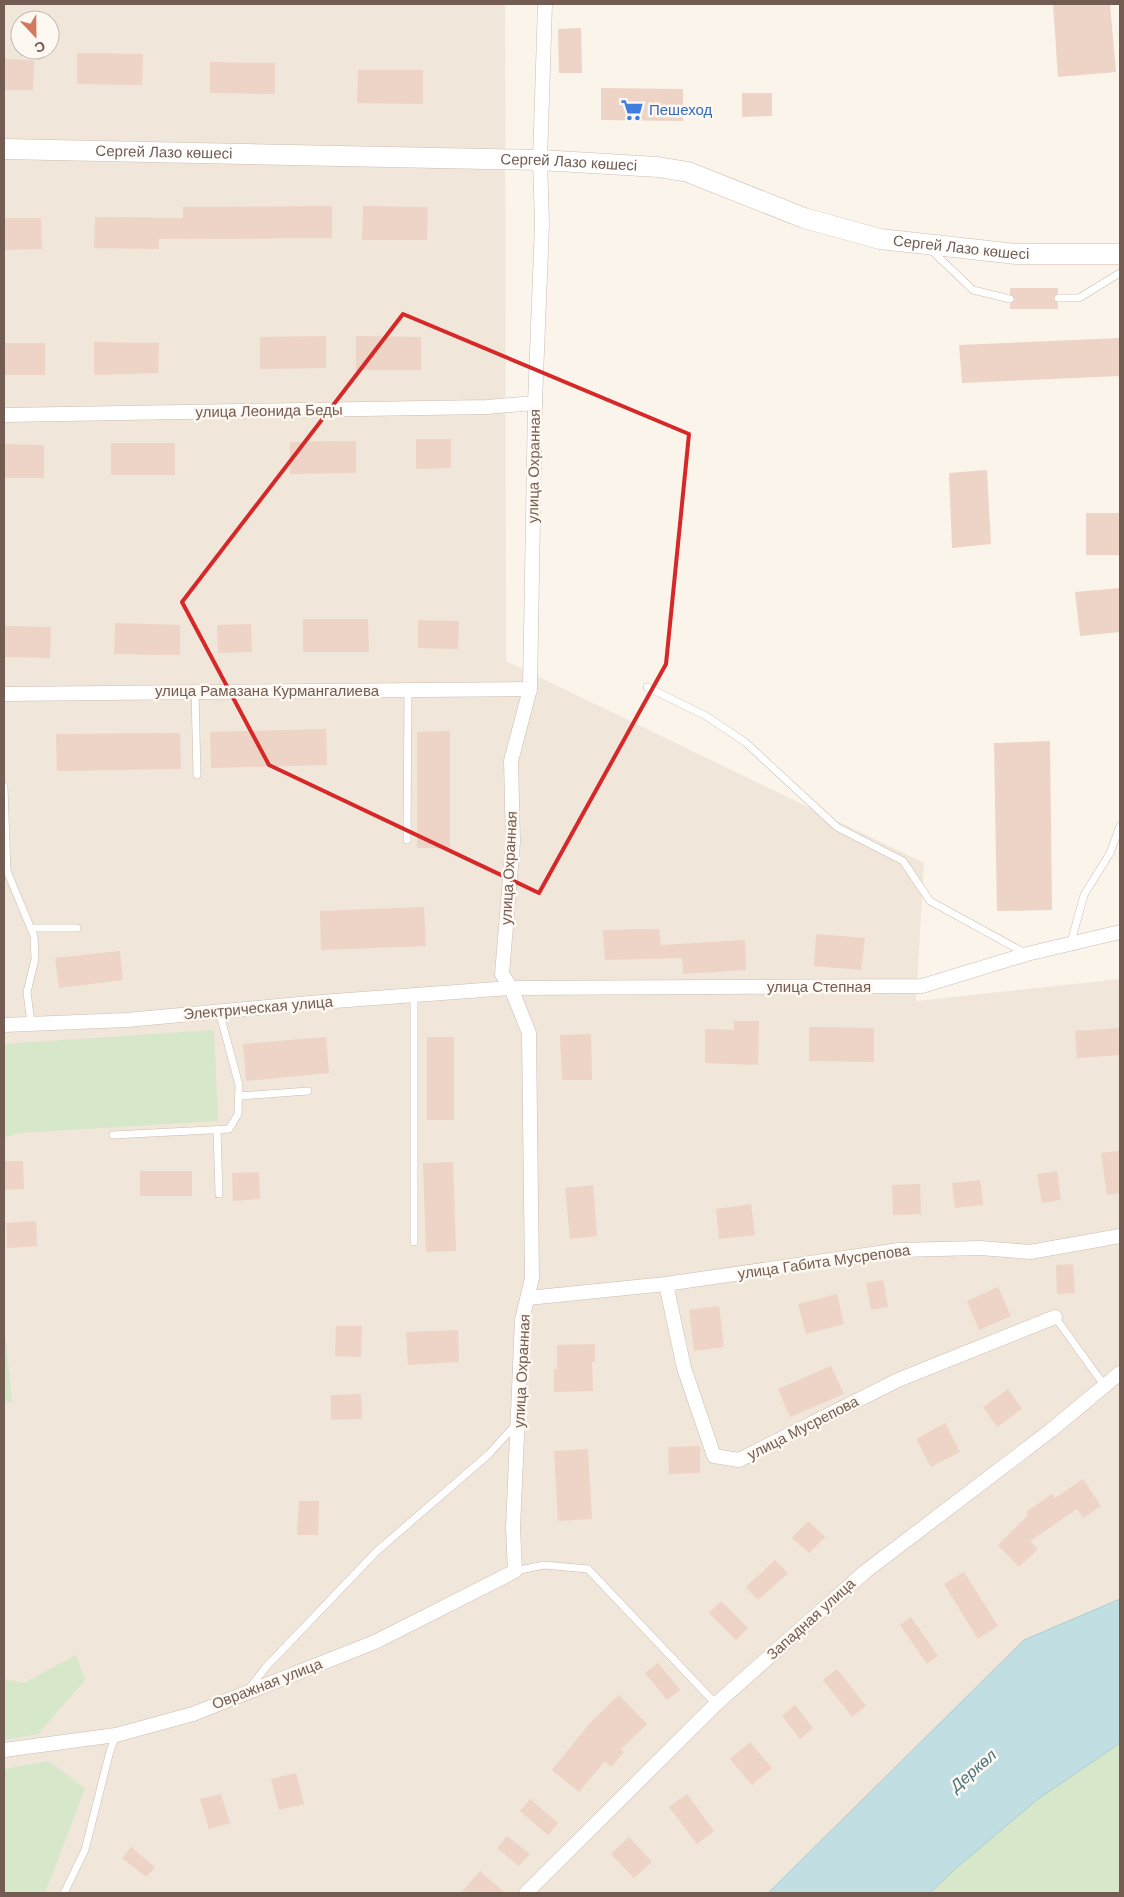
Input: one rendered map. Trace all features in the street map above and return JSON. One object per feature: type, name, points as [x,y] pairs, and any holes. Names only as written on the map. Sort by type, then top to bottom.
[{"type":"street","name":"улица Охранная","points":[[515,1571],[513,1528],[522,1320],[532,1278],[529,1033],[511,988],[502,974],[513,842],[511,762],[530,689],[535,404],[542,224],[540,160],[544,4]]},
{"type":"street","name":"Сергей Лазо көшесі","points":[[4,149],[540,160],[658,167],[688,172],[804,218],[880,239],[1016,254],[1120,254]]},
{"type":"street","name":"улица Леонида Беды","points":[[4,416],[477,407],[535,404]]},
{"type":"street","name":"улица Рамазана Курмангалиева","points":[[4,694],[530,689]]},
{"type":"street","name":"улица Степная","points":[[511,988],[922,986],[1071,942],[1118,933]]},
{"type":"street","name":"Электрическая улица","points":[[4,1025],[127,1020],[321,1002],[414,997],[511,988]]},
{"type":"street","name":"улица Габита Мусрепова","points":[[528,1298],[666,1284],[899,1250],[980,1248],[1030,1252],[1120,1236]]},
{"type":"street","name":"улица Мусрепова","points":[[666,1284],[684,1368],[714,1456],[739,1460],[898,1380],[1055,1317]]},
{"type":"street","name":"Западная улица","points":[[526,1893],[716,1704],[866,1571],[1050,1431],[1104,1384],[1120,1373]]},
{"type":"street","name":"Овражная улица","points":[[4,1750],[116,1735],[193,1714],[375,1642],[515,1571]]},
{"type":"lane","points":[[926,245],[972,290],[1010,299]]},
{"type":"lane","points":[[1058,298],[1079,298],[1120,272]]},
{"type":"lane","points":[[646,687],[706,716],[745,742],[837,827],[903,861],[930,901],[1027,954]]},
{"type":"lane","points":[[407,840],[408,690]]},
{"type":"lane","points":[[195,691],[197,775]]},
{"type":"lane","points":[[4,787],[7,871],[34,936],[36,959],[27,992],[31,1024]]},
{"type":"lane","points":[[1071,942],[1084,895],[1110,853],[1120,826]]},
{"type":"lane","points":[[31,928],[77,928]]},
{"type":"lane","points":[[414,997],[414,1242]]},
{"type":"lane","points":[[114,1134],[229,1129],[238,1114],[239,1096],[231,1052],[220,1011]]},
{"type":"lane","points":[[239,1096],[308,1091]]},
{"type":"lane","points":[[217,1130],[219,1194]]},
{"type":"lane","points":[[1055,1317],[1104,1384]]},
{"type":"lane","points":[[246,1692],[266,1667],[376,1552],[489,1454],[519,1420]]},
{"type":"lane","points":[[515,1571],[544,1565],[588,1569],[716,1704]]},
{"type":"lane","points":[[64,1893],[85,1850],[110,1751],[116,1735]]},
{"type":"highlighted area","points":[[403,314],[689,434],[666,664],[539,893],[269,765],[182,602]]},
{"type":"shaded area","points":[[4,4],[505,4],[506,661],[924,863],[916,1001],[1120,979],[1120,1599],[1024,1640],[768,1893],[4,1893]]},
{"type":"green space","points":[[214,1030],[218,1121],[19,1133],[4,1138],[4,1044]]},
{"type":"green space","points":[[4,1322],[12,1402],[4,1403]]},
{"type":"green space","points":[[76,1655],[85,1680],[38,1734],[4,1740],[4,1679],[24,1683]]},
{"type":"green space","points":[[1120,1743],[1120,1893],[930,1893],[954,1870],[1038,1799]]},
{"type":"green space","points":[[48,1761],[85,1788],[45,1893],[4,1893],[4,1769]]},
{"type":"water","name":"Деркөл","points":[[1120,1599],[1120,1743],[1038,1799],[954,1870],[930,1893],[768,1893],[1024,1640]]},
{"type":"building","points":[[1053,4],[1110,4],[1116,72],[1058,77]]},
{"type":"building","points":[[581,28],[582,73],[559,73],[558,29]]},
{"type":"building","points":[[77,53],[143,54],[142,85],[77,84]]},
{"type":"building","points":[[4,59],[34,60],[33,90],[4,90]]},
{"type":"building","points":[[210,62],[275,63],[275,94],[210,93]]},
{"type":"building","points":[[358,70],[423,70],[423,104],[357,103]]},
{"type":"building","points":[[601,88],[683,89],[683,121],[601,120]]},
{"type":"building","points":[[742,93],[772,93],[772,116],[742,117]]},
{"type":"building","points":[[332,206],[332,238],[159,239],[159,249],[94,248],[95,217],[183,218],[183,207]]},
{"type":"building","points":[[363,206],[428,207],[427,240],[362,240]]},
{"type":"building","points":[[4,218],[41,218],[42,249],[4,250]]},
{"type":"building","points":[[1010,288],[1058,288],[1058,293],[1053,298],[1058,303],[1058,309],[1010,309],[1010,304],[1015,300],[1010,294]]},
{"type":"building","points":[[326,336],[326,368],[260,369],[260,337]]},
{"type":"building","points":[[356,336],[421,337],[421,370],[356,370]]},
{"type":"building","points":[[1120,338],[1120,376],[962,383],[959,345]]},
{"type":"building","points":[[94,342],[159,343],[158,373],[94,375]]},
{"type":"building","points":[[4,343],[45,343],[45,375],[4,375]]},
{"type":"building","points":[[416,439],[451,439],[451,468],[416,469]]},
{"type":"building","points":[[356,441],[356,473],[290,474],[290,442]]},
{"type":"building","points":[[111,443],[175,443],[175,475],[111,475]]},
{"type":"building","points":[[4,444],[44,445],[44,478],[4,478]]},
{"type":"building","points":[[987,470],[991,544],[952,548],[949,473]]},
{"type":"building","points":[[1086,513],[1120,513],[1120,555],[1086,555]]},
{"type":"building","points":[[1120,588],[1120,632],[1080,636],[1075,592]]},
{"type":"building","points":[[303,619],[368,619],[369,652],[303,652]]},
{"type":"building","points":[[418,620],[459,621],[458,649],[418,648]]},
{"type":"building","points":[[115,623],[180,625],[180,655],[114,654]]},
{"type":"building","points":[[251,624],[252,652],[218,653],[217,625]]},
{"type":"building","points":[[4,626],[51,627],[50,658],[4,657]]},
{"type":"building","points":[[326,729],[327,765],[211,768],[210,732]]},
{"type":"building","points":[[450,731],[450,848],[417,848],[417,732]]},
{"type":"building","points":[[180,733],[181,769],[57,771],[56,734]]},
{"type":"building","points":[[1050,741],[1052,910],[997,911],[994,743]]},
{"type":"building","points":[[424,907],[426,946],[321,950],[320,911]]},
{"type":"building","points":[[659,929],[661,945],[745,940],[746,970],[683,974],[682,958],[605,960],[603,930]]},
{"type":"building","points":[[816,934],[865,938],[861,970],[814,966]]},
{"type":"building","points":[[120,951],[123,980],[59,988],[55,958]]},
{"type":"building","points":[[734,1021],[759,1021],[758,1065],[705,1063],[705,1029],[734,1030]]},
{"type":"building","points":[[809,1027],[874,1028],[874,1062],[809,1061]]},
{"type":"building","points":[[1120,1028],[1120,1055],[1077,1058],[1075,1031]]},
{"type":"building","points":[[591,1034],[592,1080],[562,1080],[560,1035]]},
{"type":"building","points":[[326,1037],[329,1073],[246,1081],[243,1044]]},
{"type":"building","points":[[427,1037],[454,1037],[454,1120],[427,1120]]},
{"type":"building","points":[[1119,1151],[1120,1193],[1107,1195],[1101,1153]]},
{"type":"building","points":[[4,1161],[23,1161],[24,1189],[4,1190]]},
{"type":"building","points":[[453,1162],[456,1251],[426,1252],[423,1163]]},
{"type":"building","points":[[140,1171],[192,1171],[192,1196],[140,1196]]},
{"type":"building","points":[[1057,1171],[1061,1200],[1042,1203],[1037,1174]]},
{"type":"building","points":[[259,1172],[260,1199],[233,1201],[232,1173]]},
{"type":"building","points":[[980,1180],[983,1205],[955,1208],[952,1183]]},
{"type":"building","points":[[920,1184],[921,1214],[893,1215],[892,1185]]},
{"type":"building","points":[[593,1185],[597,1236],[570,1239],[565,1188]]},
{"type":"building","points":[[751,1204],[755,1235],[719,1239],[716,1209]]},
{"type":"building","points":[[36,1221],[37,1246],[7,1248],[6,1223]]},
{"type":"building","points":[[1073,1264],[1075,1293],[1057,1294],[1056,1265]]},
{"type":"building","points":[[883,1280],[888,1307],[871,1310],[866,1283]]},
{"type":"building","points":[[998,1287],[1011,1316],[979,1330],[967,1301]]},
{"type":"building","points":[[837,1294],[844,1324],[806,1334],[798,1304]]},
{"type":"building","points":[[719,1306],[724,1347],[694,1351],[689,1310]]},
{"type":"building","points":[[336,1326],[362,1326],[361,1357],[335,1356]]},
{"type":"building","points":[[458,1330],[459,1362],[408,1365],[406,1332]]},
{"type":"building","points":[[595,1344],[595,1362],[592,1362],[593,1391],[554,1392],[554,1369],[557,1369],[557,1345]]},
{"type":"building","points":[[831,1366],[844,1394],[790,1417],[778,1389]]},
{"type":"building","points":[[1008,1389],[1022,1409],[997,1427],[983,1407]]},
{"type":"building","points":[[361,1394],[362,1419],[331,1420],[331,1395]]},
{"type":"building","points":[[945,1423],[960,1452],[931,1467],[916,1439]]},
{"type":"building","points":[[700,1446],[700,1473],[669,1474],[668,1447]]},
{"type":"building","points":[[588,1449],[592,1519],[558,1521],[554,1451]]},
{"type":"building","points":[[1083,1479],[1101,1506],[1083,1518],[1077,1509],[1030,1541],[1038,1549],[1019,1567],[998,1545],[1028,1515],[1026,1512],[1052,1494],[1055,1498]]},
{"type":"building","points":[[299,1501],[319,1501],[318,1535],[297,1535]]},
{"type":"building","points":[[808,1521],[825,1537],[809,1553],[792,1538]]},
{"type":"building","points":[[775,1560],[788,1573],[758,1600],[746,1587]]},
{"type":"building","points":[[964,1572],[998,1626],[978,1639],[944,1584]]},
{"type":"building","points":[[721,1601],[748,1628],[736,1640],[709,1613]]},
{"type":"building","points":[[911,1617],[938,1656],[927,1664],[900,1625]]},
{"type":"building","points":[[658,1663],[680,1690],[667,1700],[645,1673]]},
{"type":"building","points":[[837,1669],[866,1706],[852,1717],[823,1680]]},
{"type":"building","points":[[619,1695],[647,1724],[621,1749],[624,1752],[611,1767],[605,1761],[579,1792],[552,1770],[590,1723]]},
{"type":"building","points":[[795,1705],[813,1728],[800,1739],[782,1716]]},
{"type":"building","points":[[750,1742],[772,1768],[752,1785],[730,1759]]},
{"type":"building","points":[[296,1773],[304,1804],[279,1810],[271,1779]]},
{"type":"building","points":[[221,1794],[230,1823],[209,1829],[200,1799]]},
{"type":"building","points":[[687,1794],[714,1831],[697,1844],[669,1807]]},
{"type":"building","points":[[530,1799],[558,1823],[548,1835],[520,1811]]},
{"type":"building","points":[[507,1836],[530,1854],[519,1866],[497,1848]]},
{"type":"building","points":[[629,1837],[652,1862],[634,1878],[611,1854]]},
{"type":"building","points":[[131,1847],[155,1867],[146,1877],[122,1858]]},
{"type":"building","points":[[480,1871],[505,1893],[461,1893]]},
{"type":"place","name":"Пешеход","points":[[632,110]]}]
